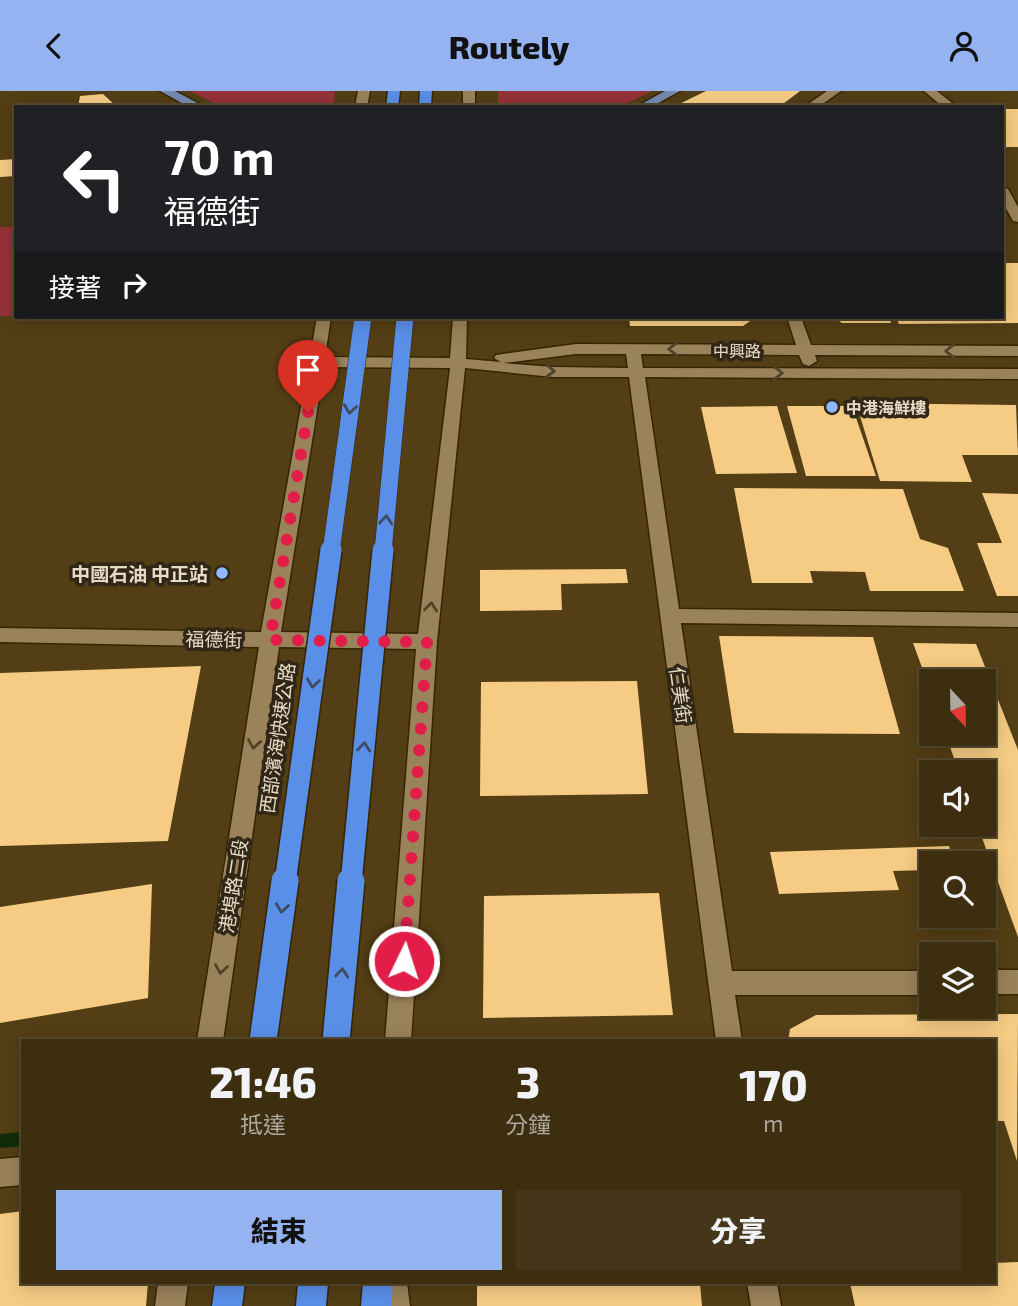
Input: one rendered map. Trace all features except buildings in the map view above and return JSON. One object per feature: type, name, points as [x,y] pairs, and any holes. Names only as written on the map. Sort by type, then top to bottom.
[{"type":"highway","name":"西部濱海快速公路","points":[[263,1039],[363,319]]},
{"type":"highway","points":[[336,1039],[405,319]]},
{"type":"highway","points":[[227,1306],[230,1284]]},
{"type":"highway","points":[[311,1306],[313,1284]]},
{"type":"highway","points":[[376,1306],[378,1284]]},
{"type":"main road","points":[[166,91],[195,105]]},
{"type":"main road","points":[[646,105],[674,91]]},
{"type":"street","points":[[813,105],[835,91]]},
{"type":"street","points":[[930,91],[948,105]]},
{"type":"street","points":[[1004,193],[1016,211]]},
{"type":"street","name":"港埠路二段","points":[[210,1039],[270,640],[324,319]]},
{"type":"street","points":[[398,1039],[427,642],[458,363],[460,319]]},
{"type":"street","points":[[795,319],[813,373]]},
{"type":"street","name":"中興路","points":[[458,363],[576,349],[1018,351]]},
{"type":"street","name":"仁美街","points":[[633,349],[729,1039]]},
{"type":"street","name":"中興路","points":[[316,362],[458,363],[552,372],[1018,374]]},
{"type":"street","points":[[670,616],[1018,620]]},
{"type":"street","name":"福德街","points":[[0,635],[427,642]]},
{"type":"street","points":[[996,982],[1018,982]]},
{"type":"street","points":[[721,983],[919,983]]},
{"type":"street","points":[[0,1173],[21,1171]]},
{"type":"street","points":[[170,1306],[173,1284]]},
{"type":"street","points":[[365,1306],[370,1284]]},
{"type":"street","points":[[392,1284],[394,1306]]},
{"type":"street","points":[[762,1284],[766,1306]]},
{"type":"shaded area","points":[[190,91],[335,91],[333,105],[218,105]]},
{"type":"shaded area","points":[[498,91],[652,91],[623,105],[498,105]]},
{"type":"shaded area","points":[[0,227],[14,227],[14,316],[0,316]]},
{"type":"waterway","points":[[0,1141],[21,1139]]},
{"type":"place","name":"中港海鮮樓","points":[[832,407]]},
{"type":"place","name":"中國石油 中正站","points":[[222,573]]},
{"type":"route","points":[[308,412],[270,640],[427,642],[404,961]]}]
